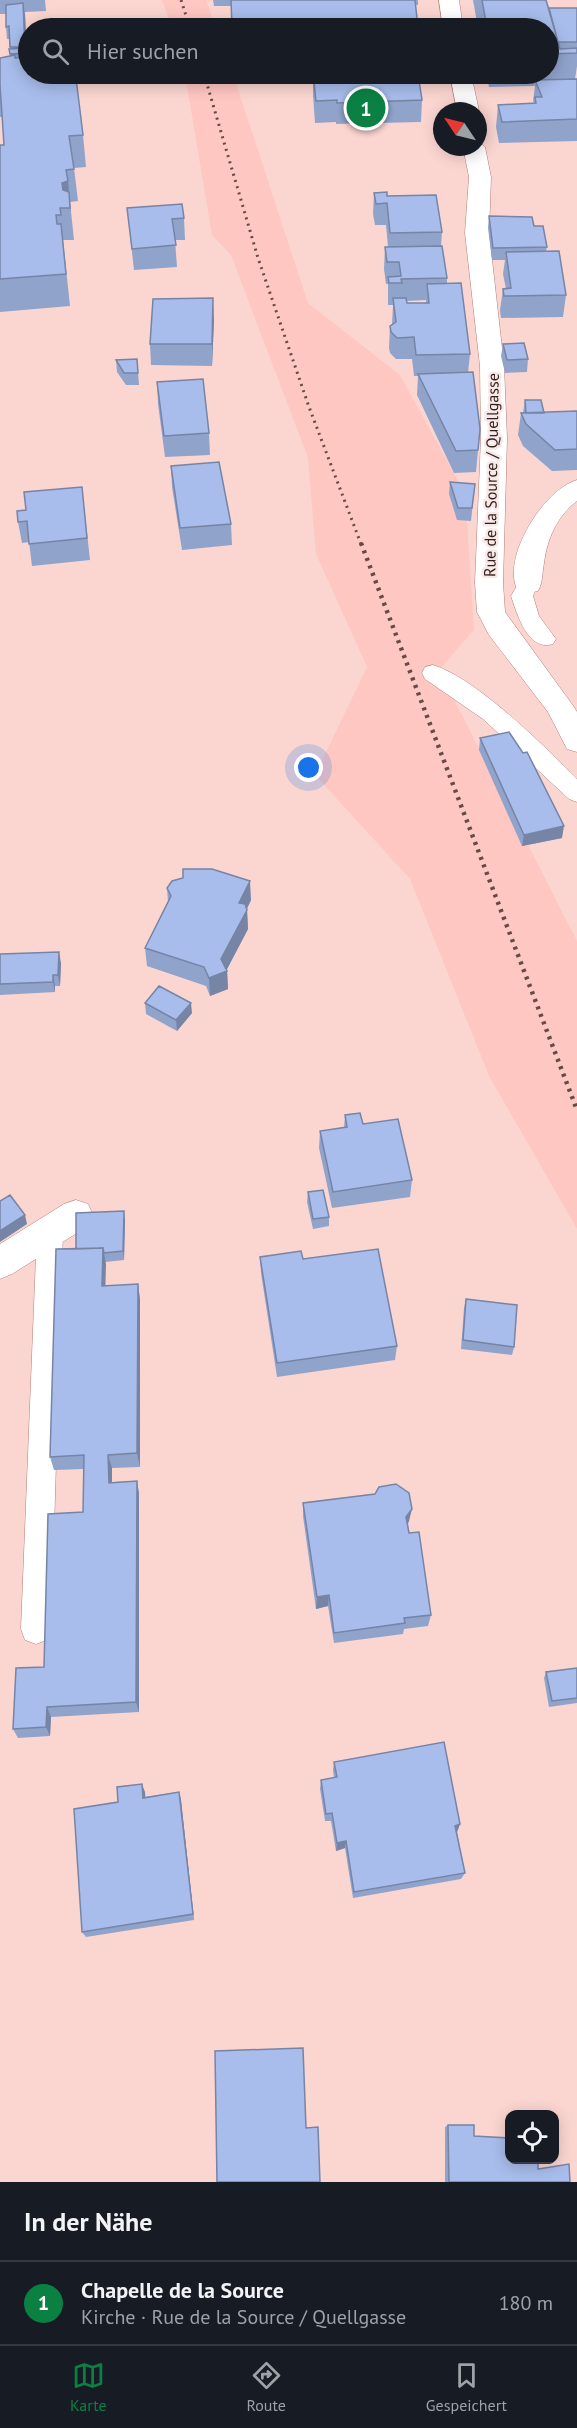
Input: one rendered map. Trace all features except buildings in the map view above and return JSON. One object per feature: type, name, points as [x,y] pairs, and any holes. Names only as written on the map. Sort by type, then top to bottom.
[{"type":"street","points":[[449,0],[452,18]]},
{"type":"street","points":[[463,84],[466,102]]},
{"type":"street","name":"Rue de la Source / Quellgasse","points":[[476,156],[480,177],[477,233],[492,366],[494,438],[489,582],[491,612],[499,628],[560,707],[577,741]]},
{"type":"street","points":[[528,584],[528,566],[543,526],[562,498],[577,489]]},
{"type":"street","points":[[0,1263],[63,1223]]},
{"type":"lane","points":[[528,584],[522,596],[529,618],[545,639]]},
{"type":"lane","points":[[433,673],[463,691],[517,732],[577,793]]},
{"type":"lane","points":[[36,1629],[63,1223]]},
{"type":"shaded area","points":[[162,0],[206,0],[212,18],[168,18]]},
{"type":"shaded area","points":[[187,84],[236,84],[308,303],[400,375],[465,493],[474,630],[439,670],[577,941],[577,1229],[489,1076],[410,879],[315,775],[367,667],[316,554],[308,458],[231,255],[212,235]]},
{"type":"railway","points":[[181,0],[187,18]]},
{"type":"railway","points":[[207,84],[258,258],[309,407],[361,544]]},
{"type":"railway","points":[[361,543],[577,1110]]},
{"type":"place","name":"Chapelle de la Source","points":[[366,108]]}]
